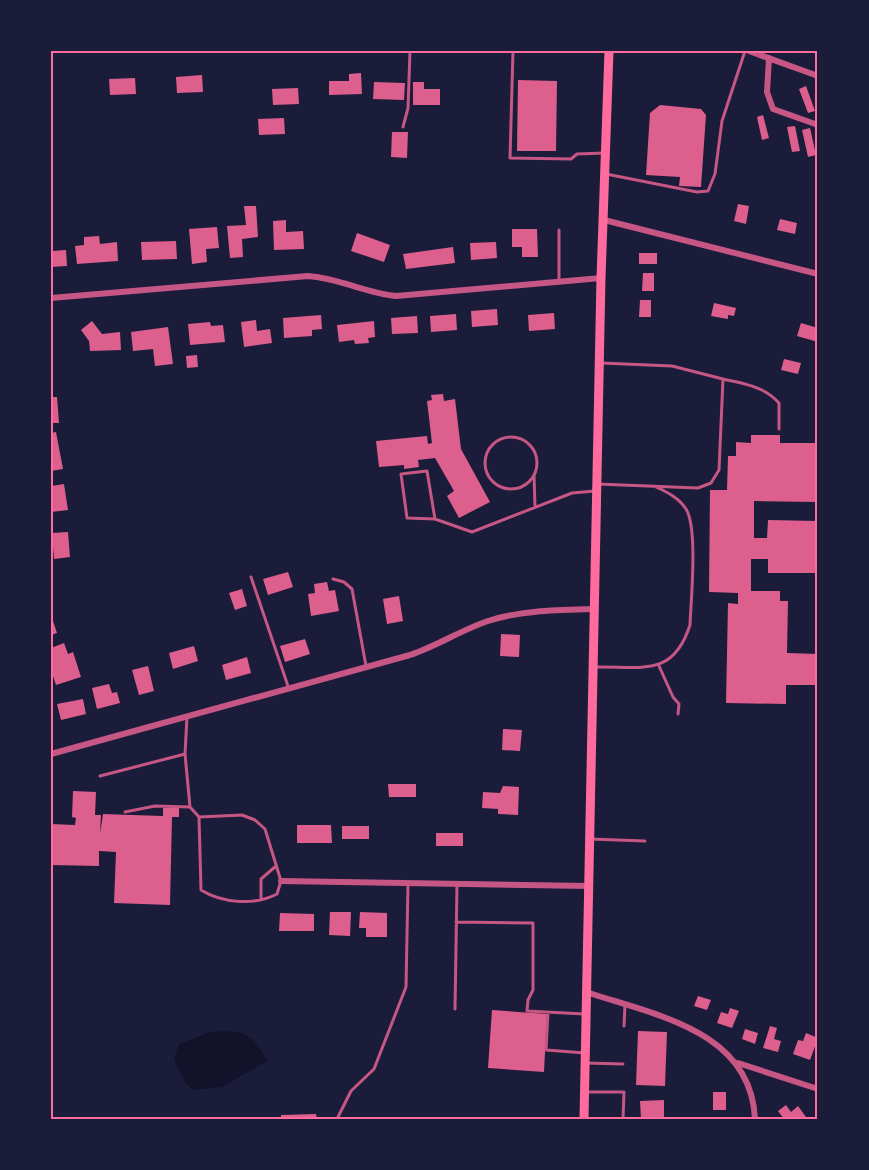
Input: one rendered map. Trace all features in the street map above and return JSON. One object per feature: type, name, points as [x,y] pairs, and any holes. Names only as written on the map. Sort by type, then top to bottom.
[{"type":"main road","points":[[584,1119],[601,278],[609,51]]},
{"type":"street","points":[[747,51],[818,76]]},
{"type":"street","points":[[769,58],[767,92],[773,109],[818,124]]},
{"type":"street","points":[[604,220],[818,274]]},
{"type":"street","points":[[51,298],[308,276],[335,280],[369,292],[396,296],[601,278]]},
{"type":"street","points":[[51,753],[366,668],[436,646],[466,630],[506,616],[553,610],[594,609]]},
{"type":"street","points":[[280,881],[589,886]]},
{"type":"street","points":[[586,992],[693,1030],[717,1044],[738,1063],[818,1089]]},
{"type":"street","points":[[738,1063],[750,1092],[755,1119]]},
{"type":"lane","points":[[403,127],[408,108],[410,51]]},
{"type":"lane","points":[[513,51],[510,158],[571,159],[577,154],[607,153]]},
{"type":"lane","points":[[606,174],[697,192],[708,191],[716,174],[722,121],[747,51]]},
{"type":"lane","points":[[559,230],[559,282]]},
{"type":"lane","points":[[600,363],[672,366],[758,388],[771,394],[779,404],[779,429]]},
{"type":"lane","points":[[435,519],[428,471],[401,474],[407,518],[435,519],[472,532],[572,493],[597,487],[698,488],[711,483],[717,477],[723,379]]},
{"type":"lane","points":[[535,474],[523,486],[515,489],[499,486],[487,474],[486,458],[489,450],[501,439],[510,438],[526,442],[536,457],[535,507]]},
{"type":"lane","points":[[593,667],[659,666],[672,659],[680,649],[690,625],[692,533],[687,509],[672,494],[655,486]]},
{"type":"lane","points":[[251,577],[289,689]]},
{"type":"lane","points":[[333,579],[344,582],[352,589],[366,668]]},
{"type":"lane","points":[[659,666],[672,697],[679,704],[678,714]]},
{"type":"lane","points":[[187,716],[185,754],[190,807],[198,817],[201,890],[215,898],[233,901],[261,899],[278,894],[280,881],[265,830],[255,820],[242,815],[198,817]]},
{"type":"lane","points":[[100,776],[185,754]]},
{"type":"lane","points":[[124,812],[155,806],[190,807]]},
{"type":"lane","points":[[590,839],[645,842]]},
{"type":"lane","points":[[261,899],[261,879],[276,866]]},
{"type":"lane","points":[[337,1119],[351,1091],[374,1069],[406,987],[408,882]]},
{"type":"lane","points":[[455,1009],[457,883]]},
{"type":"lane","points":[[456,922],[532,923],[533,990],[528,1000],[527,1011],[586,1014]]},
{"type":"lane","points":[[624,1026],[626,1005]]},
{"type":"lane","points":[[548,1013],[546,1050],[585,1053]]},
{"type":"lane","points":[[585,1063],[623,1064]]},
{"type":"lane","points":[[584,1093],[624,1092],[623,1119]]},
{"type":"shaded area","points":[[224,1031],[240,1033],[251,1038],[267,1061],[222,1087],[192,1090],[185,1082],[174,1059],[179,1044],[208,1033]]},
{"type":"building","points":[[361,73],[362,94],[329,95],[329,81],[349,81],[349,74]]},
{"type":"building","points":[[202,75],[203,92],[177,93],[176,77]]},
{"type":"building","points":[[135,78],[136,94],[110,95],[109,79]]},
{"type":"building","points":[[518,80],[557,81],[556,151],[517,151]]},
{"type":"building","points":[[374,82],[405,83],[404,100],[373,99]]},
{"type":"building","points":[[413,82],[424,82],[424,89],[440,89],[440,105],[413,105]]},
{"type":"building","points":[[806,86],[815,111],[808,113],[799,89]]},
{"type":"building","points":[[298,88],[299,104],[273,105],[272,89]]},
{"type":"building","points":[[660,105],[701,109],[706,115],[701,187],[679,186],[680,177],[646,175],[650,113]]},
{"type":"building","points":[[763,115],[769,138],[762,140],[757,117]]},
{"type":"building","points":[[284,118],[285,134],[259,135],[258,119]]},
{"type":"building","points":[[795,126],[800,151],[792,152],[787,127]]},
{"type":"building","points":[[810,128],[816,155],[808,157],[802,130]]},
{"type":"building","points":[[392,132],[408,132],[407,158],[391,157]]},
{"type":"building","points":[[738,204],[749,206],[746,224],[734,221]]},
{"type":"building","points":[[244,206],[256,206],[258,237],[242,239],[243,257],[230,258],[227,226],[246,225]]},
{"type":"building","points":[[780,219],[797,223],[795,234],[777,230]]},
{"type":"building","points":[[286,220],[286,232],[303,231],[304,249],[274,250],[273,221]]},
{"type":"building","points":[[217,227],[219,248],[206,249],[207,262],[192,264],[189,229]]},
{"type":"building","points":[[512,229],[537,229],[538,257],[522,257],[522,247],[512,247]]},
{"type":"building","points":[[357,233],[390,245],[384,262],[351,251]]},
{"type":"building","points":[[99,236],[100,244],[117,242],[118,261],[77,264],[75,246],[84,245],[84,237]]},
{"type":"building","points":[[176,241],[177,259],[142,260],[141,242]]},
{"type":"building","points":[[496,242],[497,258],[471,260],[470,243]]},
{"type":"building","points":[[453,247],[455,263],[406,269],[403,254]]},
{"type":"building","points":[[66,250],[67,266],[51,267],[51,251]]},
{"type":"building","points":[[639,253],[657,253],[657,264],[639,264]]},
{"type":"building","points":[[643,273],[654,273],[654,291],[642,291]]},
{"type":"building","points":[[640,300],[651,300],[651,317],[639,317]]},
{"type":"building","points":[[714,303],[736,308],[734,316],[728,315],[728,319],[711,316]]},
{"type":"building","points":[[497,309],[498,325],[472,327],[471,311]]},
{"type":"building","points":[[554,313],[555,329],[529,331],[528,315]]},
{"type":"building","points":[[456,314],[457,330],[431,332],[430,316]]},
{"type":"building","points":[[321,315],[322,329],[312,330],[312,336],[284,338],[283,318]]},
{"type":"building","points":[[417,316],[418,333],[392,334],[391,318]]},
{"type":"building","points":[[256,320],[257,331],[270,329],[272,343],[244,347],[241,322]]},
{"type":"building","points":[[92,321],[102,334],[120,332],[121,350],[90,351],[89,341],[81,330]]},
{"type":"building","points":[[374,321],[375,337],[368,338],[369,343],[355,344],[354,340],[339,342],[337,325]]},
{"type":"building","points":[[210,322],[211,326],[223,325],[225,342],[190,345],[188,324]]},
{"type":"building","points":[[801,323],[818,328],[818,342],[797,336]]},
{"type":"building","points":[[168,327],[173,364],[155,366],[153,349],[133,351],[131,332]]},
{"type":"building","points":[[197,355],[198,367],[187,368],[186,356]]},
{"type":"building","points":[[784,359],[801,363],[798,374],[781,370]]},
{"type":"building","points":[[443,394],[444,401],[455,399],[461,449],[490,502],[459,518],[447,496],[454,491],[435,458],[418,460],[419,467],[404,469],[404,465],[379,467],[376,441],[427,436],[428,444],[432,443],[427,401],[432,400],[431,395]]},
{"type":"building","points":[[51,397],[57,397],[59,423],[51,423]]},
{"type":"building","points":[[56,432],[63,469],[51,471],[51,433]]},
{"type":"building","points":[[751,435],[780,435],[780,443],[818,443],[818,502],[754,501],[754,538],[767,538],[768,520],[818,521],[818,573],[768,573],[768,559],[751,559],[751,591],[780,591],[780,601],[788,601],[787,653],[818,654],[818,685],[786,685],[786,704],[726,703],[728,603],[738,604],[738,593],[709,592],[710,490],[727,490],[728,456],[736,456],[736,442],[751,443]]},
{"type":"building","points":[[64,484],[68,510],[51,512],[51,486]]},
{"type":"building","points":[[68,532],[70,557],[54,559],[52,533]]},
{"type":"building","points":[[288,572],[293,587],[268,595],[263,579]]},
{"type":"building","points":[[327,582],[329,591],[335,590],[339,611],[311,616],[308,594],[315,593],[314,584]]},
{"type":"building","points":[[242,589],[247,606],[235,610],[229,593]]},
{"type":"building","points":[[399,596],[403,621],[387,624],[383,599]]},
{"type":"building","points":[[51,615],[57,633],[51,635]]},
{"type":"building","points":[[501,634],[520,635],[519,657],[500,656]]},
{"type":"building","points":[[305,639],[310,654],[285,662],[280,646]]},
{"type":"building","points":[[64,643],[68,654],[73,652],[81,677],[56,685],[51,670],[51,648]]},
{"type":"building","points":[[194,646],[198,661],[173,669],[169,653]]},
{"type":"building","points":[[247,657],[251,673],[226,680],[222,665]]},
{"type":"building","points":[[148,666],[154,691],[139,695],[132,670]]},
{"type":"building","points":[[109,684],[112,693],[117,692],[120,703],[97,709],[92,688]]},
{"type":"building","points":[[83,699],[86,714],[61,720],[57,704]]},
{"type":"building","points":[[503,729],[522,730],[520,751],[502,750]]},
{"type":"building","points":[[388,784],[416,784],[416,797],[389,797]]},
{"type":"building","points":[[503,786],[519,787],[518,815],[498,814],[498,809],[482,808],[483,792],[500,793]]},
{"type":"building","points":[[73,791],[96,792],[95,815],[101,815],[100,834],[103,814],[163,816],[163,808],[179,808],[179,817],[172,817],[170,905],[114,903],[116,852],[99,851],[99,866],[51,865],[51,824],[75,825],[76,818],[72,817]]},
{"type":"building","points":[[297,825],[331,825],[332,843],[297,843]]},
{"type":"building","points":[[342,826],[369,826],[369,839],[342,839]]},
{"type":"building","points":[[436,833],[463,833],[463,846],[436,846]]},
{"type":"building","points":[[330,912],[351,912],[350,936],[329,935]]},
{"type":"building","points":[[360,912],[387,913],[387,937],[366,937],[366,928],[359,928]]},
{"type":"building","points":[[280,913],[314,914],[314,931],[279,931]]},
{"type":"building","points":[[698,996],[711,1000],[707,1010],[694,1006]]},
{"type":"building","points":[[730,1008],[739,1011],[732,1028],[717,1023],[721,1012],[728,1014]]},
{"type":"building","points":[[492,1010],[547,1014],[544,1072],[488,1068]]},
{"type":"building","points":[[770,1026],[777,1028],[774,1039],[781,1041],[778,1052],[763,1048]]},
{"type":"building","points":[[745,1029],[758,1033],[755,1044],[742,1039]]},
{"type":"building","points":[[638,1031],[667,1032],[665,1086],[636,1085]]},
{"type":"building","points":[[806,1033],[818,1038],[810,1060],[793,1054],[798,1040],[803,1041]]},
{"type":"building","points":[[713,1092],[726,1092],[726,1110],[713,1110]]},
{"type":"building","points":[[664,1100],[664,1119],[641,1119],[640,1101]]},
{"type":"building","points":[[786,1105],[791,1112],[798,1106],[806,1117],[784,1119],[778,1111]]},
{"type":"building","points":[[316,1114],[317,1119],[281,1119],[281,1115]]}]
